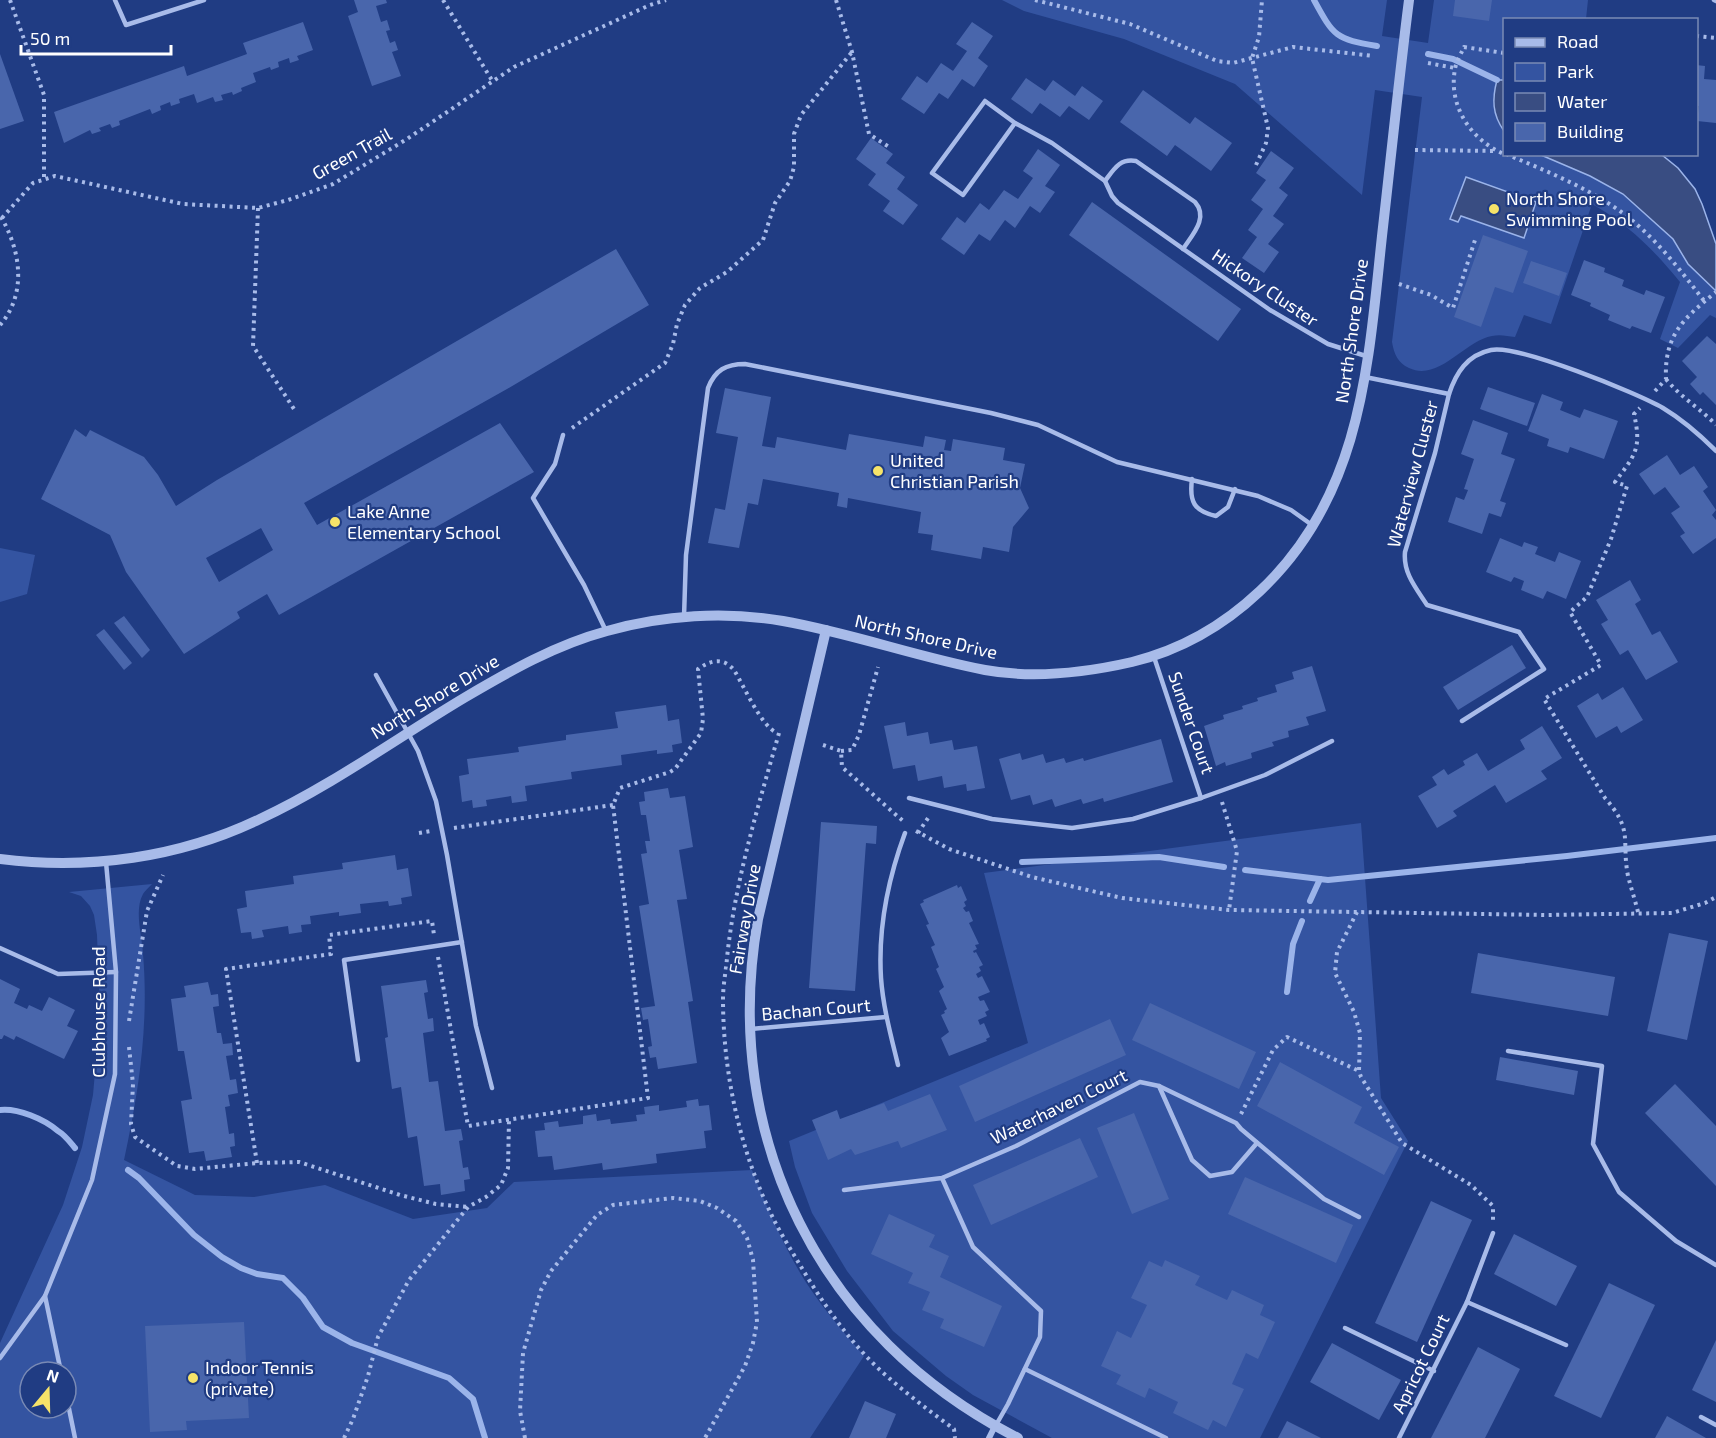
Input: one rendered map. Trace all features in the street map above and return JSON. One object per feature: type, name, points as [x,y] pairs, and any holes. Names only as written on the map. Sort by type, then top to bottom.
[{"type":"street","name":"North Shore Drive","points":[[0,859],[32,863],[106,862],[171,851],[217,838],[261,819],[303,796],[526,662],[606,631],[649,621],[684,617],[738,616],[781,621],[988,670],[1030,674],[1077,672],[1154,657],[1213,630],[1243,608],[1274,579],[1313,526],[1330,497],[1339,475],[1354,425],[1369,357],[1409,0]]},
{"type":"street","name":"Fairway Drive","points":[[826,630],[757,927],[751,973],[749,1029],[761,1116],[775,1165],[795,1214],[822,1263],[862,1318],[918,1374],[958,1404],[1018,1438]]},
{"type":"street","points":[[989,1438],[995,1426]]},
{"type":"lane","points":[[116,0],[126,25],[204,0]]},
{"type":"lane","name":"Hickory Cluster","points":[[1016,123],[963,195],[932,173],[985,101],[1016,123],[1052,143],[1105,181],[1118,203],[1270,310],[1305,332],[1339,348],[1369,357]]},
{"type":"lane","points":[[1105,181],[1119,163],[1127,160],[1136,161],[1195,202],[1201,212],[1200,221],[1183,249]]},
{"type":"lane","name":"Waterview Cluster","points":[[1462,721],[1544,669],[1519,632],[1427,605],[1407,574],[1404,561],[1405,552],[1435,453],[1449,394],[1458,372],[1466,362],[1492,349],[1506,349],[1532,355],[1648,400],[1673,414],[1699,434],[1716,452]]},
{"type":"lane","points":[[684,617],[686,555],[708,388],[712,377],[731,364],[764,367],[991,413],[1038,425],[1117,462],[1235,489],[1274,502],[1313,526]]},
{"type":"lane","name":"Waterview Cluster","points":[[1365,377],[1449,394]]},
{"type":"lane","points":[[563,435],[555,464],[533,498],[584,585],[606,631]]},
{"type":"lane","points":[[1192,480],[1190,491],[1193,504],[1202,513],[1216,516],[1228,507],[1235,489]]},
{"type":"lane","name":"Sunder Court","points":[[1154,657],[1202,798]]},
{"type":"lane","points":[[376,675],[408,731],[428,777],[442,830],[476,1026],[492,1088]]},
{"type":"lane","name":"Sunder Court","points":[[909,798],[992,819],[1072,828],[1133,819],[1202,798],[1265,775],[1332,741]]},
{"type":"lane","name":"Bachan Court","points":[[898,1065],[886,1017],[881,980],[881,940],[886,897],[905,833]]},
{"type":"lane","name":"Clubhouse Road","points":[[0,1358],[45,1296],[92,1180],[115,1074],[116,972],[106,862]]},
{"type":"lane","points":[[358,1060],[344,960],[462,942]]},
{"type":"lane","points":[[0,948],[58,974],[116,972]]},
{"type":"lane","name":"Bachan Court","points":[[749,1029],[886,1017]]},
{"type":"lane","points":[[1508,1051],[1602,1066],[1593,1144],[1619,1192],[1676,1241],[1716,1265]]},
{"type":"lane","name":"Waterhaven Court","points":[[844,1190],[942,1178],[1016,1146],[1140,1082],[1159,1086],[1236,1123],[1324,1198],[1359,1217]]},
{"type":"lane","points":[[1159,1086],[1192,1160],[1210,1176],[1232,1172],[1257,1143]]},
{"type":"lane","points":[[942,1178],[973,1247],[1041,1311],[1040,1337],[995,1426]]},
{"type":"lane","name":"Apricot Court","points":[[1399,1438],[1467,1302],[1493,1233]]},
{"type":"lane","points":[[45,1296],[58,1360]]},
{"type":"lane","name":"Apricot Court","points":[[1467,1302],[1566,1345]]},
{"type":"lane","points":[[1346,1328],[1434,1371]]},
{"type":"lane","points":[[1025,1369],[1166,1438]]},
{"type":"lane","points":[[1701,1417],[1716,1425]]},
{"type":"lane","points":[[71,1420],[75,1438]]},
{"type":"path","points":[[0,325],[15,301],[19,278],[18,255],[1,218],[33,183],[44,179],[44,95],[10,0]]},
{"type":"path","points":[[442,0],[493,82]]},
{"type":"path","name":"Green Trail","points":[[44,179],[55,176],[183,204],[258,208],[288,200],[333,184],[407,139],[514,67],[650,5],[666,0]]},
{"type":"path","points":[[837,0],[852,52],[869,134],[889,147]]},
{"type":"path","points":[[1035,0],[1130,24],[1217,61],[1233,63],[1293,47],[1374,56]]},
{"type":"path","points":[[1256,165],[1266,143],[1268,128],[1252,58],[1260,37],[1262,0]]},
{"type":"path","points":[[1698,36],[1716,38]]},
{"type":"path","points":[[1503,53],[1464,47],[1455,68],[1455,98],[1464,121],[1474,135],[1503,153]]},
{"type":"path","points":[[563,435],[665,363],[685,305],[700,288],[727,272],[763,240],[775,203],[790,181],[794,167],[794,134],[801,115],[852,52]]},
{"type":"path","points":[[1428,63],[1455,68]]},
{"type":"path","points":[[1415,150],[1497,151]]},
{"type":"path","points":[[1510,156],[1563,178],[1623,213],[1639,226],[1680,270],[1705,302]]},
{"type":"path","points":[[258,208],[253,346],[294,409]]},
{"type":"path","points":[[1398,284],[1431,295],[1453,308],[1475,240]]},
{"type":"path","points":[[1716,292],[1684,318],[1677,328],[1665,366],[1666,379],[1677,393],[1704,412],[1716,425]]},
{"type":"path","points":[[1638,912],[1628,875],[1625,828],[1544,699],[1601,665],[1570,612],[1587,597],[1623,503],[1627,486],[1616,482],[1633,458],[1639,436],[1634,414],[1666,379]]},
{"type":"path","points":[[501,1120],[648,1098],[613,805],[620,788],[675,769],[701,733],[703,719],[698,669],[705,664],[718,661],[729,664],[764,722],[771,730],[778,733],[749,841],[729,936],[723,997],[730,1090],[748,1156],[773,1218],[815,1291],[840,1325],[878,1368],[922,1406],[954,1428],[955,1438]]},
{"type":"path","points":[[823,745],[841,751],[852,750],[859,735],[878,667]]},
{"type":"path","points":[[841,751],[842,767],[891,812],[918,833],[949,849],[1032,877],[1122,898],[1229,910],[1546,915],[1672,913],[1705,903],[1716,897]]},
{"type":"path","points":[[1219,792],[1237,851],[1229,910]]},
{"type":"path","points":[[420,833],[613,805]]},
{"type":"path","points":[[901,843],[918,833],[936,805]]},
{"type":"path","points":[[127,1032],[147,911],[163,875]]},
{"type":"path","points":[[1357,912],[1337,952],[1335,973],[1354,1012],[1360,1033],[1359,1071],[1402,1143],[1472,1185],[1493,1206],[1493,1233]]},
{"type":"path","points":[[1236,1123],[1273,1050],[1287,1037],[1359,1071]]},
{"type":"path","points":[[128,1042],[133,1084],[131,1124],[135,1137],[177,1166],[195,1169],[257,1163],[299,1162],[400,1195],[436,1204],[468,1207]]},
{"type":"path","points":[[344,1438],[368,1376],[378,1337],[410,1280],[468,1207],[501,1185],[508,1168],[509,1119]]},
{"type":"path","points":[[525,1438],[520,1411],[523,1353],[541,1290],[551,1271],[597,1215],[613,1205],[673,1198],[700,1201],[717,1208],[736,1221],[747,1238],[753,1260],[757,1322],[753,1343],[745,1366],[705,1438]]},
{"type":"green space","points":[[1002,0],[1387,0],[1382,36],[1428,43],[1434,0],[1588,0],[1586,18],[1503,18],[1503,80],[1497,80],[1493,98],[1494,109],[1503,129],[1503,156],[1543,156],[1590,176],[1623,194],[1673,239],[1688,264],[1716,291],[1716,318],[1710,315],[1678,348],[1660,339],[1680,282],[1640,238],[1618,220],[1592,204],[1551,324],[1524,315],[1515,337],[1498,335],[1482,339],[1431,370],[1420,371],[1409,368],[1397,358],[1392,342],[1422,97],[1375,90],[1362,195],[1235,84],[1124,39],[1024,11]]},
{"type":"green space","points":[[0,548],[35,555],[27,594],[0,602]]},
{"type":"green space","points":[[1361,823],[1381,1098],[1408,1141],[1260,1438],[1052,1438],[973,1395],[946,1376],[893,1331],[847,1271],[812,1213],[795,1167],[789,1141],[1028,1043],[984,873]]},
{"type":"green space","points":[[152,884],[143,894],[139,908],[145,980],[144,1032],[134,1109],[124,1160],[195,1195],[254,1197],[325,1185],[413,1219],[487,1208],[514,1182],[752,1170],[799,1271],[821,1304],[864,1356],[810,1438],[0,1438],[0,1343],[63,1205],[82,1147],[93,1095],[100,1015],[97,935],[94,915],[81,896],[69,892]]},
{"type":"water","points":[[1497,80],[1503,80],[1503,129],[1497,119],[1494,94]]},
{"type":"water","points":[[1543,156],[1663,156],[1678,168],[1695,189],[1716,244],[1716,291],[1688,264],[1673,239],[1623,194],[1590,176]]},
{"type":"water","name":"North Shore Swimming Pool","points":[[1466,177],[1536,202],[1524,238],[1461,216],[1458,222],[1450,219]]},
{"type":"building","points":[[354,0],[386,0],[387,3],[376,6],[381,22],[387,20],[390,30],[386,31],[390,43],[395,41],[398,50],[392,52],[401,76],[372,86],[348,16],[358,12]]},
{"type":"building","points":[[1455,0],[1492,0],[1489,21],[1453,16]]},
{"type":"building","points":[[303,22],[313,50],[297,56],[299,60],[290,63],[289,58],[278,62],[279,67],[271,70],[270,67],[253,73],[256,82],[241,88],[242,91],[233,95],[232,92],[221,95],[223,100],[215,102],[213,97],[197,103],[194,94],[179,99],[180,103],[171,106],[170,102],[160,106],[161,110],[152,114],[150,109],[119,121],[120,125],[112,128],[110,124],[99,128],[101,131],[92,134],[90,130],[64,143],[54,112],[184,66],[187,76],[247,54],[243,43]]},
{"type":"building","points":[[972,22],[993,36],[978,58],[988,66],[974,87],[962,79],[948,99],[939,93],[924,114],[901,99],[917,76],[927,83],[941,63],[953,71],[967,51],[956,44]]},
{"type":"building","points":[[0,54],[24,121],[0,129]]},
{"type":"building","points":[[1698,65],[1705,66],[1704,79],[1716,80],[1716,123],[1698,121]]},
{"type":"building","points":[[1026,78],[1045,91],[1053,80],[1075,96],[1082,86],[1103,101],[1089,120],[1069,106],[1060,117],[1040,103],[1032,114],[1011,99]]},
{"type":"building","points":[[1143,90],[1190,124],[1195,117],[1232,143],[1211,171],[1175,145],[1167,156],[1120,122]]},
{"type":"building","points":[[871,138],[893,154],[886,163],[905,177],[897,189],[918,205],[903,225],[883,211],[890,201],[868,185],[876,174],[856,159]]},
{"type":"building","points":[[1038,149],[1060,165],[1045,186],[1055,192],[1040,213],[1030,206],[1015,228],[1005,220],[990,241],[979,234],[964,255],[941,239],[957,217],[965,223],[980,203],[989,210],[1004,190],[1018,199],[1033,178],[1023,171]]},
{"type":"building","points":[[1271,151],[1294,168],[1279,188],[1288,195],[1273,216],[1284,224],[1268,244],[1279,252],[1264,273],[1242,258],[1257,237],[1248,230],[1263,209],[1251,200],[1266,180],[1256,173]]},
{"type":"building","points":[[1092,202],[1241,309],[1218,341],[1069,235]]},
{"type":"building","points":[[1483,235],[1528,251],[1513,293],[1495,287],[1481,327],[1454,317]]},
{"type":"building","points":[[616,249],[649,305],[507,389],[304,503],[317,525],[500,423],[534,472],[279,615],[267,594],[237,612],[240,618],[184,654],[126,572],[110,535],[41,499],[75,429],[86,437],[90,430],[144,457],[158,475],[176,506]],"holes":[[[261,528],[273,550],[219,582],[206,558]]]},
{"type":"building","points":[[1584,260],[1605,268],[1604,272],[1624,280],[1622,286],[1644,295],[1646,290],[1665,297],[1651,333],[1632,326],[1630,329],[1608,320],[1610,315],[1590,306],[1591,303],[1571,295]]},
{"type":"building","points":[[1531,261],[1567,273],[1559,296],[1523,283]]},
{"type":"building","points":[[1707,336],[1716,344],[1716,405],[1703,392],[1700,395],[1690,384],[1697,377],[1682,361]]},
{"type":"building","points":[[1488,387],[1535,403],[1527,426],[1480,409]]},
{"type":"building","name":"United Christian Parish","points":[[725,388],[771,397],[762,446],[775,448],[777,437],[846,450],[849,434],[923,447],[925,436],[946,440],[944,450],[951,451],[953,439],[1005,448],[1003,460],[1025,464],[1020,488],[1029,508],[1013,527],[1009,552],[983,547],[981,559],[931,550],[933,535],[918,533],[921,512],[848,498],[847,508],[837,506],[839,493],[763,479],[758,505],[748,503],[739,548],[708,543],[715,508],[725,510],[738,437],[716,433]]},
{"type":"building","points":[[1542,394],[1563,402],[1560,410],[1580,418],[1584,409],[1618,421],[1604,459],[1570,447],[1568,453],[1547,446],[1549,439],[1528,431]]},
{"type":"building","points":[[1473,420],[1508,433],[1501,454],[1515,459],[1500,501],[1506,503],[1501,517],[1489,513],[1482,534],[1448,522],[1456,497],[1464,500],[1468,490],[1464,489],[1474,459],[1461,454]]},
{"type":"building","points":[[1667,455],[1680,475],[1694,466],[1708,487],[1703,491],[1716,510],[1712,515],[1716,520],[1716,538],[1693,554],[1680,536],[1685,533],[1671,513],[1680,507],[1665,487],[1654,495],[1639,474]]},
{"type":"building","points":[[1500,538],[1522,547],[1524,542],[1538,547],[1535,554],[1555,562],[1559,552],[1581,561],[1566,599],[1547,591],[1543,599],[1521,590],[1524,581],[1514,577],[1511,582],[1486,572]]},
{"type":"building","points":[[1630,580],[1641,600],[1635,604],[1652,635],[1660,631],[1678,662],[1646,680],[1628,650],[1620,655],[1601,624],[1608,620],[1596,600]]},
{"type":"building","points":[[124,616],[150,650],[142,658],[114,623]]},
{"type":"building","points":[[104,629],[132,663],[124,670],[96,635]]},
{"type":"building","points":[[1512,645],[1526,668],[1458,710],[1443,687]]},
{"type":"building","points":[[1312,666],[1326,711],[1306,717],[1309,725],[1288,731],[1289,737],[1272,742],[1274,746],[1251,753],[1252,758],[1226,766],[1225,762],[1216,766],[1204,726],[1224,719],[1223,715],[1243,709],[1242,706],[1258,701],[1257,698],[1277,692],[1275,685],[1294,679],[1292,672]]},
{"type":"building","points":[[1623,687],[1643,720],[1621,733],[1617,726],[1596,738],[1577,706],[1598,693],[1602,700]]},
{"type":"building","points":[[666,705],[668,721],[679,719],[682,743],[672,745],[673,752],[657,754],[657,750],[621,755],[622,765],[571,772],[572,779],[525,786],[527,801],[512,803],[511,796],[486,800],[487,806],[473,808],[472,800],[462,802],[459,776],[469,774],[467,759],[519,752],[518,747],[566,740],[566,735],[618,728],[615,712]]},
{"type":"building","points":[[905,722],[907,736],[928,732],[930,744],[952,740],[954,750],[977,746],[985,788],[967,791],[966,784],[944,788],[942,776],[918,781],[915,765],[893,769],[884,726]]},
{"type":"building","points":[[1542,726],[1562,758],[1541,771],[1547,779],[1506,803],[1495,785],[1453,811],[1457,816],[1437,828],[1418,796],[1437,785],[1432,777],[1444,769],[1448,775],[1465,765],[1463,761],[1477,753],[1488,771],[1525,749],[1520,740]]},
{"type":"building","points":[[1161,739],[1173,782],[1104,802],[1103,798],[1083,804],[1081,799],[1055,807],[1052,799],[1033,805],[1030,795],[1011,800],[999,759],[1020,753],[1022,760],[1043,754],[1046,763],[1064,758],[1066,763],[1083,758],[1084,761]]},
{"type":"building","points":[[668,788],[670,798],[685,796],[693,847],[679,850],[687,899],[677,900],[693,1001],[688,1002],[697,1063],[658,1069],[656,1057],[650,1058],[648,1047],[652,1046],[648,1019],[643,1020],[641,1008],[655,1006],[639,906],[649,904],[641,854],[647,853],[645,841],[650,841],[646,815],[641,815],[639,802],[645,801],[644,792]]},
{"type":"building","points":[[821,822],[877,826],[876,844],[866,843],[855,991],[809,988]]},
{"type":"building","points":[[395,855],[397,870],[408,868],[412,896],[401,898],[402,904],[389,906],[388,901],[360,904],[361,913],[339,916],[339,912],[310,916],[311,924],[301,925],[302,932],[289,934],[288,926],[262,930],[264,937],[252,939],[251,932],[241,933],[237,909],[247,907],[245,891],[294,884],[293,876],[343,869],[342,863]]},
{"type":"building","points":[[957,885],[958,888],[961,886],[967,900],[963,908],[966,912],[969,911],[973,921],[969,923],[979,944],[975,945],[977,949],[973,951],[976,952],[983,965],[979,967],[981,971],[976,974],[978,978],[982,976],[990,992],[978,997],[980,1001],[984,1000],[989,1010],[985,1012],[987,1016],[978,1020],[980,1025],[984,1023],[990,1037],[986,1039],[987,1041],[949,1056],[941,1038],[949,1032],[941,1015],[947,1009],[939,991],[944,987],[936,969],[939,967],[931,947],[935,945],[926,925],[929,924],[920,904],[924,902],[923,900]]},
{"type":"building","points":[[1669,933],[1708,941],[1687,1040],[1647,1031]]},
{"type":"building","points":[[1478,953],[1615,977],[1608,1016],[1471,993]]},
{"type":"building","points":[[0,979],[20,989],[14,1003],[27,1009],[29,1005],[42,1011],[49,997],[75,1010],[67,1026],[78,1031],[64,1059],[16,1036],[14,1040],[4,1035],[0,1039]]},
{"type":"building","points":[[426,980],[428,992],[424,993],[428,1019],[433,1018],[434,1031],[423,1033],[429,1082],[438,1081],[445,1131],[461,1129],[463,1140],[459,1141],[463,1168],[468,1167],[470,1179],[464,1180],[465,1191],[441,1195],[440,1184],[424,1186],[417,1136],[408,1138],[401,1087],[392,1089],[381,986]]},
{"type":"building","points":[[208,982],[211,995],[218,994],[219,1006],[213,1007],[217,1033],[221,1033],[223,1044],[232,1043],[233,1055],[226,1056],[230,1080],[236,1079],[238,1093],[228,1095],[230,1106],[225,1107],[229,1134],[234,1133],[235,1146],[230,1147],[232,1157],[206,1161],[204,1151],[189,1153],[181,1101],[192,1099],[184,1051],[178,1051],[171,999],[186,997],[184,986]]},
{"type":"building","points":[[1150,1003],[1256,1052],[1239,1089],[1132,1040]]},
{"type":"building","points":[[1110,1019],[1126,1055],[975,1122],[959,1086]]},
{"type":"building","points":[[1500,1057],[1578,1071],[1574,1095],[1496,1080]]},
{"type":"building","points":[[1280,1062],[1362,1107],[1354,1123],[1399,1147],[1384,1175],[1257,1106]]},
{"type":"building","points":[[1675,1084],[1716,1126],[1716,1186],[1645,1113]]},
{"type":"building","points":[[930,1094],[947,1130],[901,1148],[898,1141],[855,1155],[851,1149],[828,1160],[812,1120],[837,1110],[840,1119],[884,1103],[888,1111]]},
{"type":"building","points":[[698,1099],[699,1106],[709,1105],[712,1130],[704,1131],[706,1148],[656,1154],[657,1163],[603,1170],[602,1163],[554,1170],[552,1156],[538,1157],[535,1131],[545,1130],[544,1123],[558,1121],[559,1127],[583,1124],[583,1116],[596,1114],[597,1121],[610,1119],[611,1124],[637,1121],[636,1115],[645,1114],[644,1107],[659,1105],[659,1111],[687,1107],[686,1101]]},
{"type":"building","points":[[1134,1113],[1169,1199],[1132,1214],[1097,1128]]},
{"type":"building","points":[[1080,1138],[1098,1177],[991,1225],[973,1185]]},
{"type":"building","points":[[1245,1177],[1353,1225],[1336,1263],[1228,1214]]},
{"type":"building","points":[[1431,1201],[1472,1220],[1417,1342],[1375,1323]]},
{"type":"building","points":[[889,1214],[935,1235],[929,1247],[949,1256],[940,1277],[1002,1306],[984,1347],[940,1328],[944,1319],[922,1310],[930,1292],[908,1283],[913,1273],[871,1254]]},
{"type":"building","points":[[1514,1234],[1577,1266],[1556,1306],[1494,1274]]},
{"type":"building","points":[[1165,1260],[1200,1276],[1195,1285],[1227,1300],[1232,1290],[1264,1305],[1260,1315],[1275,1322],[1258,1359],[1246,1353],[1232,1384],[1244,1389],[1226,1427],[1213,1420],[1208,1430],[1173,1413],[1178,1402],[1149,1388],[1145,1398],[1116,1384],[1121,1375],[1101,1366],[1117,1331],[1131,1338],[1147,1305],[1131,1298],[1149,1261],[1162,1267]]},
{"type":"building","points":[[1609,1283],[1655,1305],[1601,1418],[1554,1396]]},
{"type":"building","name":"Indoor Tennis (private)","points":[[244,1322],[249,1418],[186,1421],[187,1430],[150,1432],[145,1326]]},
{"type":"building","points":[[1716,1340],[1716,1402],[1692,1390]]},
{"type":"building","points":[[1332,1343],[1401,1380],[1379,1420],[1310,1382]]},
{"type":"building","points":[[1478,1347],[1520,1369],[1485,1438],[1431,1438]]},
{"type":"building","points":[[865,1401],[896,1414],[886,1438],[849,1438]]},
{"type":"building","points":[[1667,1416],[1706,1438],[1655,1438]]},
{"type":"building","points":[[1287,1421],[1321,1438],[1278,1438]]},
{"type":"waterway","points":[[1314,0],[1327,22],[1338,34],[1353,41],[1377,46]]},
{"type":"waterway","points":[[1428,54],[1453,59],[1497,80]]},
{"type":"waterway","points":[[1245,870],[1328,880],[1567,856],[1716,838]]},
{"type":"waterway","points":[[1022,862],[1159,857],[1224,867]]},
{"type":"waterway","points":[[1310,901],[1320,879]]},
{"type":"waterway","points":[[1287,992],[1293,944],[1302,921]]},
{"type":"waterway","points":[[0,1110],[15,1111],[38,1119],[63,1134],[75,1148]]},
{"type":"waterway","points":[[128,1170],[139,1178],[194,1235],[222,1257],[257,1274],[283,1278],[303,1298],[323,1327],[352,1343],[449,1378],[473,1399],[485,1438]]},
{"type":"place","name":"North Shore Swimming Pool","points":[[1494,209]]},
{"type":"place","name":"United Christian Parish","points":[[878,471]]},
{"type":"place","name":"Lake Anne Elementary School","points":[[335,522]]},
{"type":"place","name":"Indoor Tennis (private)","points":[[193,1378]]}]
